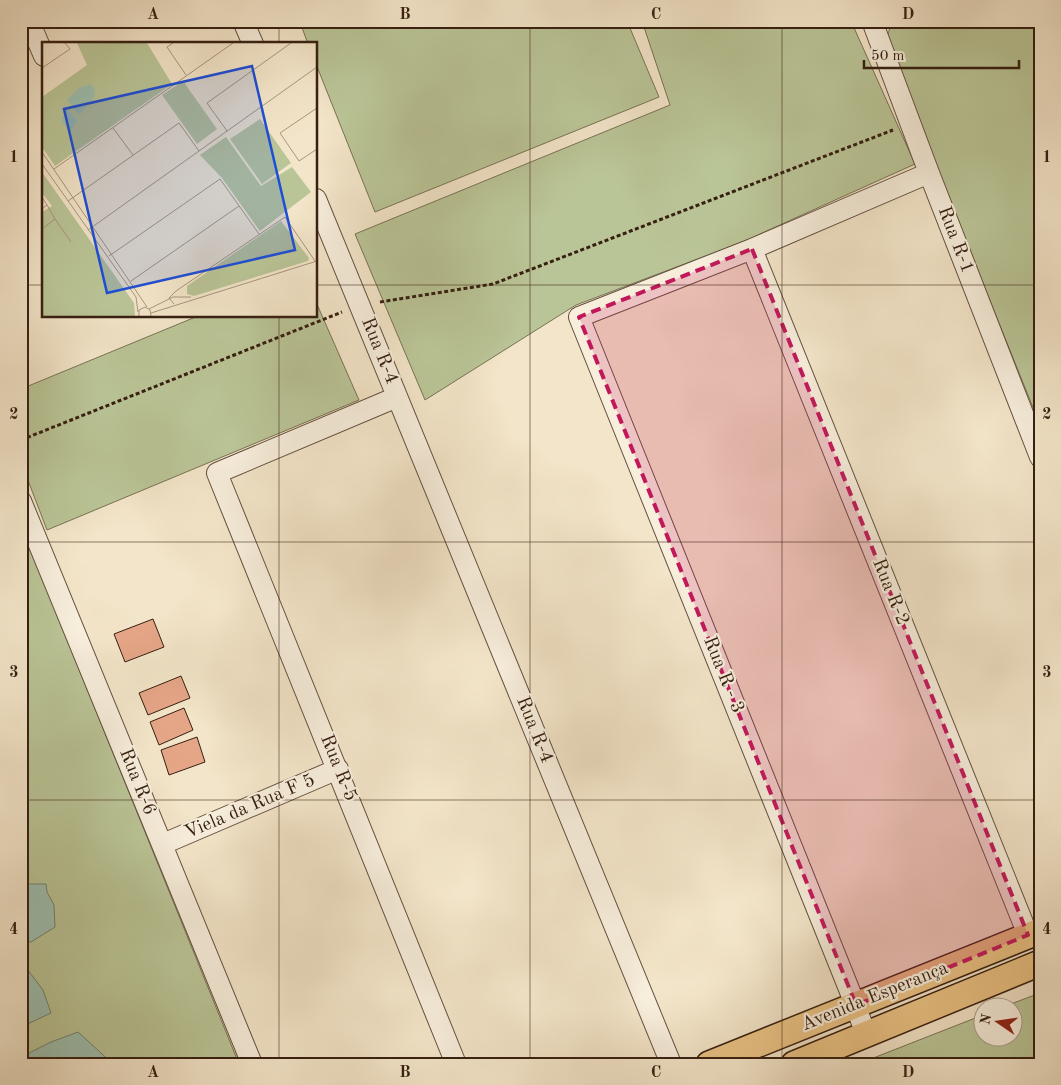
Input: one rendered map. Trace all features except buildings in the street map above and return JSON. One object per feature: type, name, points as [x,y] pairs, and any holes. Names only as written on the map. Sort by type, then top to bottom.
[{"type":"main road","name":"Avenida Esperança","points":[[710,1064],[1034,933]]},
{"type":"main road","name":"Avenida Esperança","points":[[794,1064],[1040,964]]},
{"type":"street","points":[[29,21],[42,51]]},
{"type":"street","points":[[243,21],[252,42]]},
{"type":"street","name":"Rua R-1","points":[[872,21],[910,124],[1040,457]]},
{"type":"street","points":[[752,249],[929,173]]},
{"type":"street","name":"Rua R-4","points":[[318,209],[321,224],[360,305],[671,1064]]},
{"type":"street","name":"Rua R - 3","points":[[752,249],[579,317],[866,1034]]},
{"type":"street","name":"Rua R-2","points":[[752,249],[1034,933]]},
{"type":"street","name":"Rua R-4","points":[[217,473],[397,397]]},
{"type":"street","name":"Rua R-5","points":[[217,473],[456,1064]]},
{"type":"street","name":"Rua R-6","points":[[21,501],[252,1064]]},
{"type":"street","name":"Viela da Rua F 5","points":[[163,844],[338,769]]},
{"type":"path","points":[[21,440],[360,305],[493,284],[910,124]]},
{"type":"highlighted area","points":[[752,249],[1028,935],[856,1005],[579,317]]},
{"type":"shaded area","points":[[308,21],[627,21],[659,97],[375,212],[318,69],[318,42],[307,42],[301,25]]},
{"type":"shaded area","points":[[642,21],[851,21],[915,164],[740,243],[576,305],[425,400],[355,234],[670,105]]},
{"type":"shaded area","points":[[897,21],[1040,21],[1040,425],[887,45],[889,32]]},
{"type":"shaded area","points":[[318,307],[359,400],[47,530],[21,462],[21,389],[193,318],[318,318]]},
{"type":"shaded area","points":[[21,526],[239,1064],[21,1064]]},
{"type":"shaded area","points":[[21,884],[46,884],[47,892],[54,905],[55,927],[31,942],[27,941],[23,936]]},
{"type":"shaded area","points":[[21,961],[43,990],[51,1013],[21,1027]]},
{"type":"shaded area","points":[[1040,993],[1040,1064],[858,1064],[974,1019],[974,1048],[1024,1048],[1024,999]]},
{"type":"shaded area","points":[[78,1032],[113,1064],[21,1064],[21,1057],[51,1042]]}]
